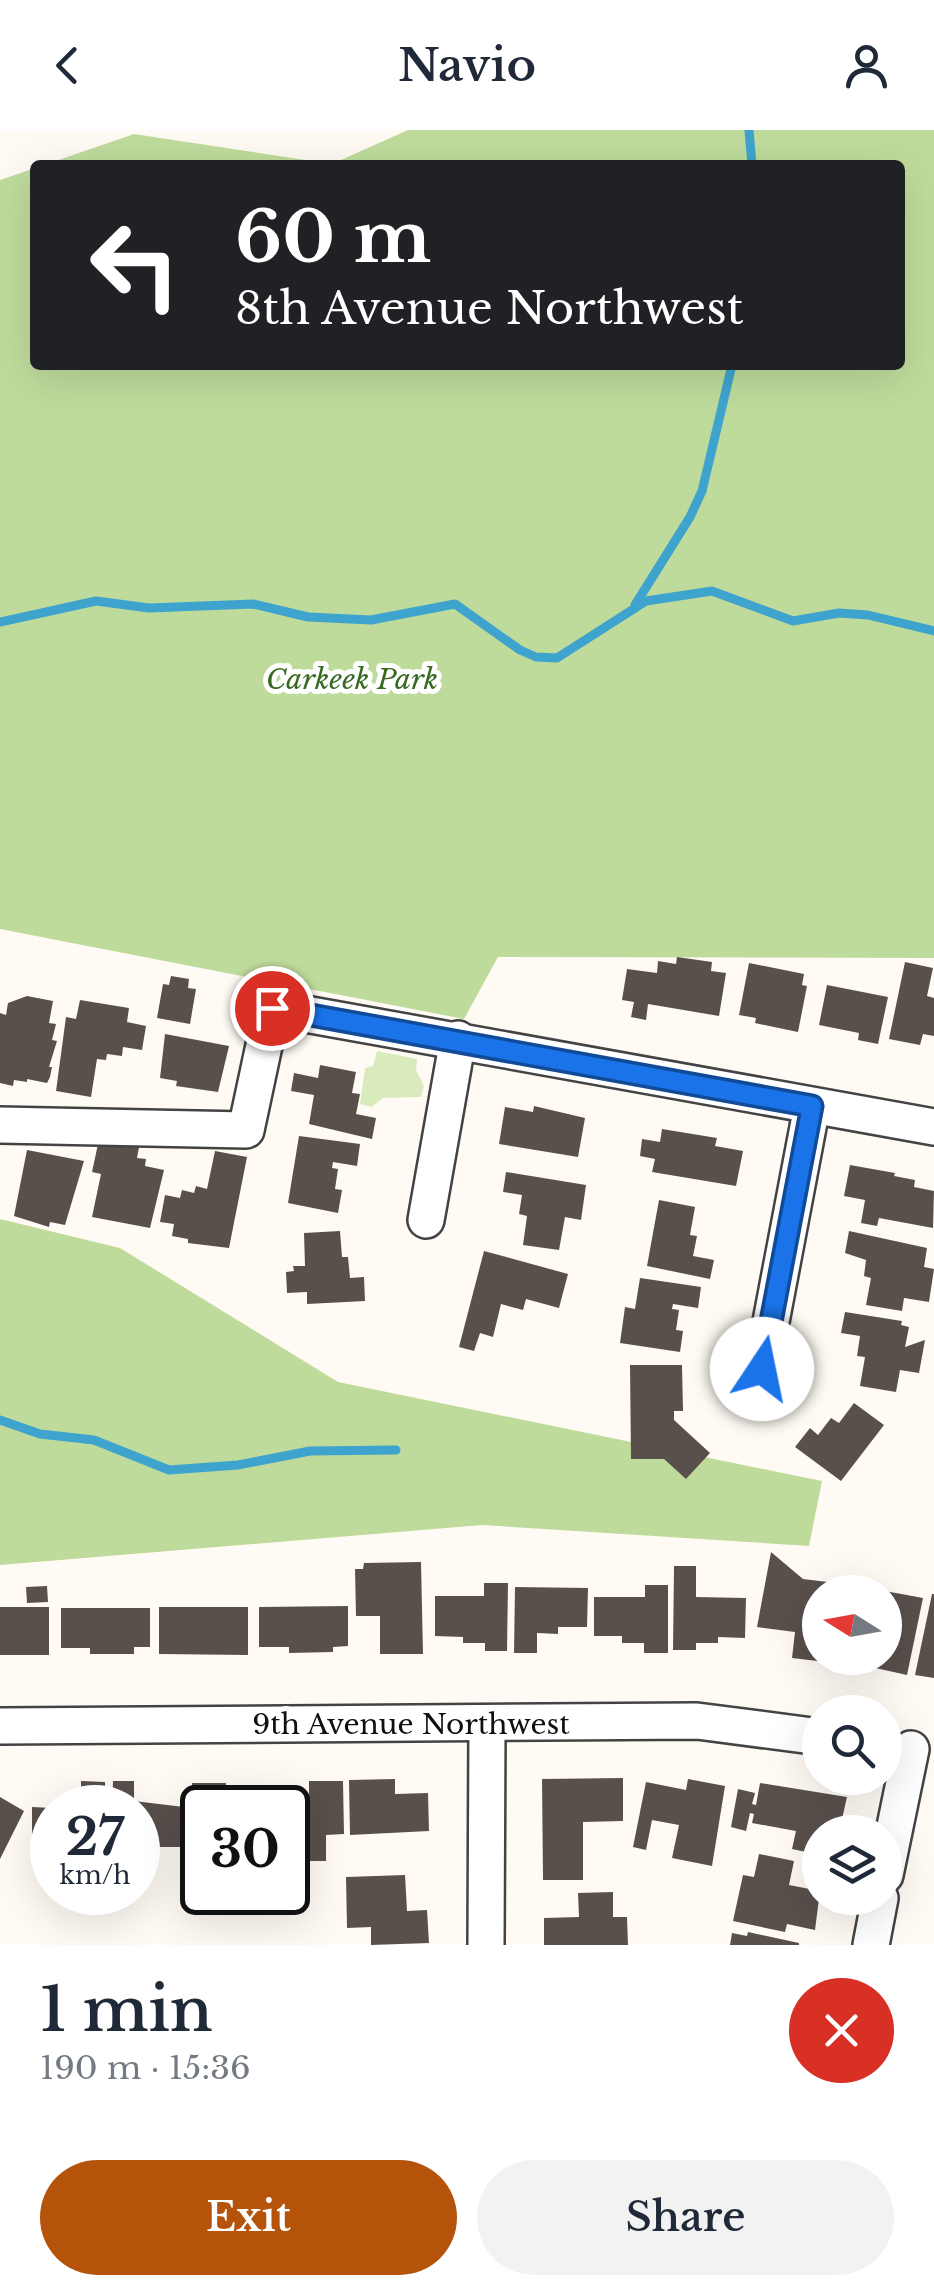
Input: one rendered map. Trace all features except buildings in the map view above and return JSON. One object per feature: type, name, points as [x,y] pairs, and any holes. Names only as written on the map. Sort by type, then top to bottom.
[{"type":"street","points":[[0,1125],[246,1130],[272,1008],[934,1127]]},
{"type":"street","points":[[426,1220],[458,1040]]},
{"type":"street","points":[[762,1369],[812,1106]]},
{"type":"street","name":"9th Avenue Northwest","points":[[0,1726],[697,1722],[802,1735]]},
{"type":"street","points":[[486,1945],[487,1725]]},
{"type":"street","points":[[897,1815],[910,1750]]},
{"type":"street","points":[[871,1945],[877,1915]]},
{"type":"green space","name":"Carkeek Park","points":[[408,130],[934,130],[934,958],[498,957],[464,1019],[0,929],[0,180],[30,170],[30,370],[905,370],[905,160],[341,160]]},
{"type":"green space","name":"Carkeek Park","points":[[134,134],[306,160],[59,160]]},
{"type":"green space","points":[[377,1051],[417,1059],[416,1070],[424,1086],[421,1097],[383,1098],[372,1107],[360,1104],[365,1068],[373,1066]]},
{"type":"green space","points":[[0,1219],[120,1248],[338,1382],[822,1481],[809,1546],[482,1525],[0,1565]]},
{"type":"waterway","points":[[749,130],[752,160]]},
{"type":"waterway","points":[[635,605],[702,491],[731,370]]},
{"type":"waterway","points":[[0,622],[96,601],[149,608],[253,604],[308,617],[371,620],[455,604],[520,650],[536,657],[557,658],[646,601],[712,591],[793,621],[839,613],[868,615],[934,631]]},
{"type":"waterway","points":[[0,1420],[40,1434],[94,1440],[169,1470],[238,1465],[310,1451],[396,1450]]},
{"type":"route","points":[[272,1008],[812,1106],[762,1369]]}]
